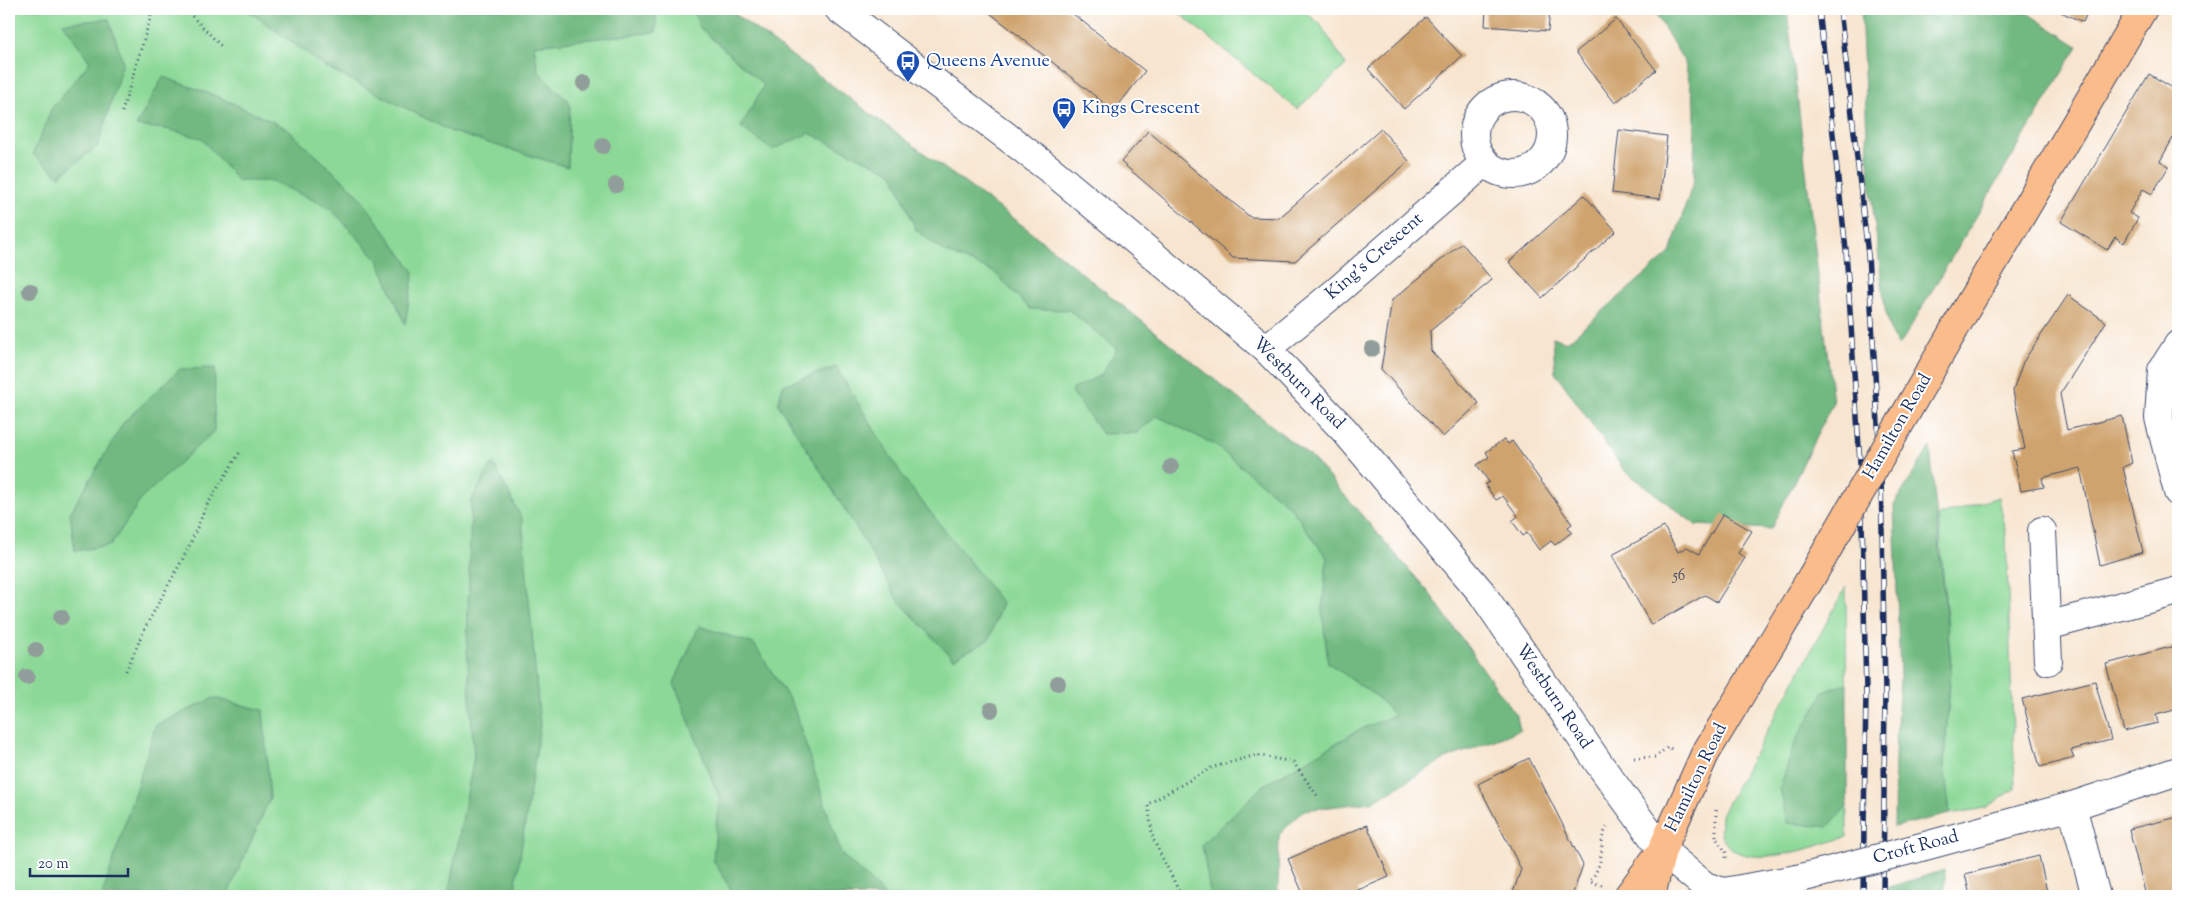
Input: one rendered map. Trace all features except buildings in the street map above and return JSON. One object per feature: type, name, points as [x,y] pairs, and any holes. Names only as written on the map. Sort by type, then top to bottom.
[{"type":"main road","name":"Hamilton Road","points":[[1651,896],[1662,850],[1705,754],[1812,576],[1955,328],[2143,9]]},
{"type":"main road","name":"Hamilton Road","points":[[1628,896],[1662,850]]},
{"type":"street","name":"Westburn Road","points":[[839,9],[1052,171],[1266,349],[1345,431],[1481,592],[1600,765],[1662,850]]},
{"type":"street","name":"King's Crescent","points":[[1266,349],[1338,290],[1484,162]]},
{"type":"street","points":[[2177,483],[2159,418],[2162,370],[2178,345]]},
{"type":"street","points":[[2042,531],[2048,661]]},
{"type":"street","points":[[2047,626],[2178,591]]},
{"type":"street","name":"Croft Road","points":[[1662,850],[1705,886],[1724,892],[1797,879],[1914,849],[2072,806],[2178,771]]},
{"type":"street","points":[[2072,806],[2096,896]]},
{"type":"path","points":[[122,112],[153,9]]},
{"type":"path","points":[[184,9],[221,46]]},
{"type":"path","points":[[126,671],[146,626],[187,551],[206,507],[240,452]]},
{"type":"path","points":[[1181,895],[1153,839],[1148,804],[1211,768],[1256,755],[1293,762],[1319,798]]},
{"type":"green space","points":[[9,9],[728,9],[1027,229],[1313,459],[1430,594],[1517,717],[1357,731],[1206,896],[9,896]]},
{"type":"green space","points":[[246,9],[656,9],[656,32],[534,45],[538,71],[570,103],[568,167],[452,132],[324,66]]},
{"type":"green space","points":[[694,9],[728,9],[1027,229],[1313,459],[1430,594],[1517,717],[1520,730],[1441,761],[1372,802],[1304,810],[1279,835],[1278,896],[1204,896],[1210,893],[1202,844],[1264,785],[1357,731],[1394,715],[1377,697],[1328,663],[1322,611],[1327,558],[1290,507],[1215,445],[1157,416],[1137,433],[1102,434],[1071,390],[1101,375],[1117,349],[1069,310],[1030,309],[994,272],[945,252],[916,230],[893,173],[809,133],[772,150],[741,127],[764,85],[698,26]]},
{"type":"green space","points":[[1174,9],[1302,9],[1320,24],[1346,65],[1297,109]]},
{"type":"green space","points":[[1653,9],[1787,9],[1833,402],[1771,529],[1696,525],[1624,470],[1555,372],[1553,337],[1567,342],[1670,253],[1694,180],[1695,107],[1685,63]]},
{"type":"green space","points":[[1861,9],[2021,9],[2078,46],[1899,346],[1891,334],[1885,309],[1869,175]]},
{"type":"green space","points":[[109,19],[123,62],[98,146],[59,176],[33,154],[52,108],[90,62],[63,23]]},
{"type":"green space","points":[[163,77],[219,97],[286,128],[357,193],[414,272],[405,324],[378,260],[330,208],[272,181],[238,181],[201,138],[166,129],[136,126]]},
{"type":"green space","points":[[836,367],[905,480],[1002,603],[989,640],[953,659],[898,600],[851,519],[778,404],[783,385]]},
{"type":"green space","points":[[215,368],[214,431],[142,498],[111,545],[75,551],[70,513],[124,422],[180,369]]},
{"type":"green space","points":[[1930,447],[1951,666],[1944,766],[1950,814],[1894,827],[1895,755],[1900,678],[1894,505]]},
{"type":"green space","points":[[493,463],[522,519],[540,725],[514,896],[448,896],[474,757],[467,649],[471,501]]},
{"type":"green space","points":[[1999,497],[2006,535],[2015,789],[1985,808],[1950,814],[1944,766],[1951,666],[1938,516]]},
{"type":"green space","points":[[1846,587],[1847,837],[1778,855],[1760,856],[1743,854],[1729,847],[1721,834],[1721,815]]},
{"type":"green space","points":[[699,626],[754,644],[793,705],[841,854],[886,896],[735,896],[713,860],[719,797],[674,683]]},
{"type":"green space","points":[[1847,683],[1847,806],[1828,827],[1787,823],[1780,788],[1795,742],[1824,692]]},
{"type":"green space","points":[[214,698],[263,710],[270,798],[227,896],[102,896],[156,725]]},
{"type":"green space","points":[[1945,870],[1945,896],[1860,896]]},
{"type":"railway","points":[[1819,9],[1846,250],[1861,478],[1866,692],[1863,896]]},
{"type":"railway","points":[[1840,9],[1868,255],[1881,475],[1885,691],[1883,896]]},
{"type":"place","name":"Queens Avenue","points":[[908,83]]},
{"type":"place","name":"Kings Crescent","points":[[1064,130]]}]
